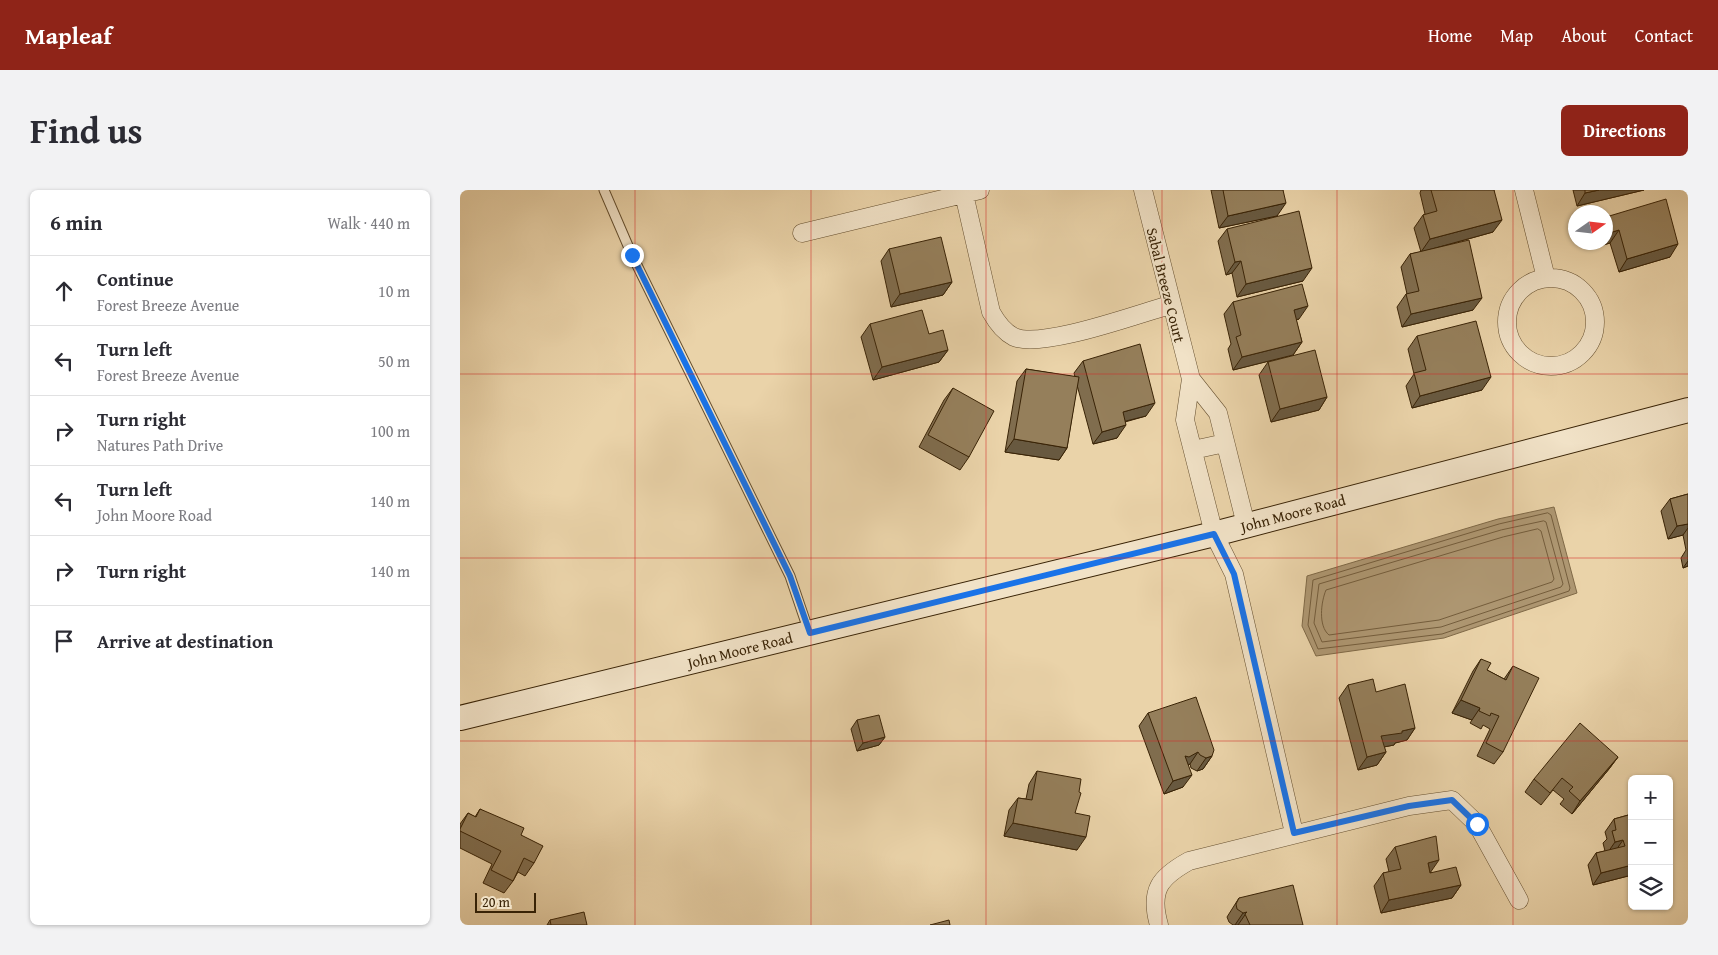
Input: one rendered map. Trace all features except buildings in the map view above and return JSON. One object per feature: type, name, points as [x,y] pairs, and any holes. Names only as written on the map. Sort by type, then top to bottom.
[{"type":"street","name":"Sabal Breeze Court","points":[[1143,190],[1170,305],[1191,379],[1218,413],[1246,525]]},
{"type":"street","points":[[1524,190],[1546,278]]},
{"type":"street","points":[[802,234],[972,192],[991,312],[998,324],[1013,336],[1029,340],[1052,338],[1170,305]]},
{"type":"street","points":[[1546,278],[1560,278],[1584,292],[1591,304],[1595,318],[1594,332],[1584,351],[1567,364],[1552,367],[1537,364],[1524,358],[1508,332],[1506,317],[1510,303],[1519,290],[1531,282],[1546,278]]},
{"type":"street","name":"Sabal Breeze Court","points":[[1191,379],[1185,420],[1214,534],[1234,574],[1294,833]]},
{"type":"street","name":"John Moore Road","points":[[460,718],[1214,534],[1688,410]]},
{"type":"street","points":[[1193,450],[1225,443]]},
{"type":"street","points":[[1159,925],[1156,916],[1156,891],[1166,873],[1188,860],[1409,806],[1452,800],[1477,824],[1519,900]]},
{"type":"lane","points":[[604,190],[632,255],[790,576],[810,633]]},
{"type":"water","points":[[1554,507],[1577,593],[1444,638],[1316,656],[1302,626],[1307,576],[1498,519]]},
{"type":"route","points":[[632,255],[790,576],[810,633],[1214,534],[1234,574],[1294,833],[1409,806],[1452,800],[1477,824]]}]
